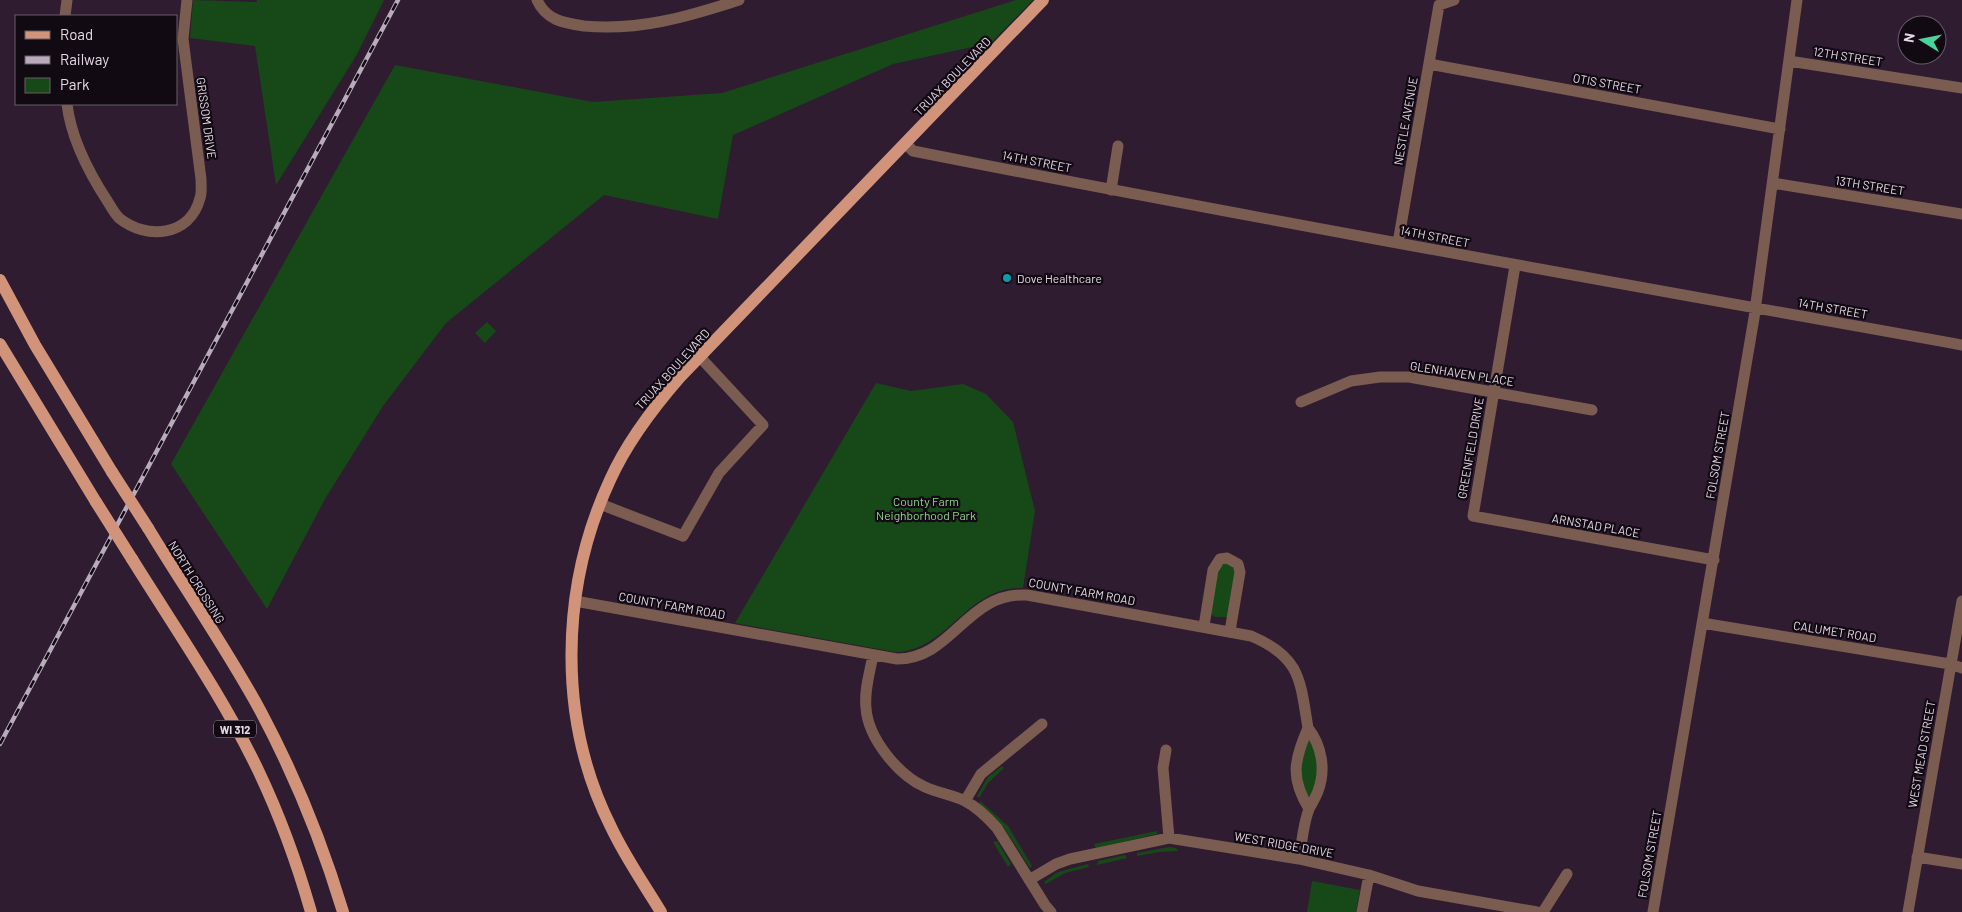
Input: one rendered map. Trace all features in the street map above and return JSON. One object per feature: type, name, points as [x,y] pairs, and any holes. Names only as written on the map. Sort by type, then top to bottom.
[{"type":"main road","name":"TRUAX BOULEVARD","points":[[661,912],[611,827],[581,743],[572,679],[575,601],[585,549],[600,504],[624,452],[645,420],[699,356],[906,144],[1043,0]]},
{"type":"main road","name":"NORTH CROSSING","points":[[0,280],[36,346],[112,472],[260,710],[284,756],[310,813],[329,866],[342,912]]},
{"type":"main road","name":"WI 312","points":[[0,344],[229,716],[257,769],[281,822],[311,912]]},
{"type":"street","points":[[65,15],[66,0]]},
{"type":"street","name":"GRISSOM DRIVE","points":[[67,105],[80,151],[93,179],[118,217],[151,232],[174,230],[192,214],[200,199],[201,179],[183,39],[187,0]]},
{"type":"street","points":[[538,4],[551,19],[574,25],[620,28],[669,22],[739,0]]},
{"type":"street","name":"NESTLE AVENUE","points":[[1398,243],[1439,5],[1454,0]]},
{"type":"street","name":"FOLSOM STREET","points":[[1653,912],[1756,308],[1797,0]]},
{"type":"street","name":"12TH STREET","points":[[1789,61],[1962,88]]},
{"type":"street","name":"OTIS STREET","points":[[1429,64],[1780,129]]},
{"type":"street","name":"14TH STREET","points":[[906,144],[913,151],[1111,190],[1515,266],[1962,345]]},
{"type":"street","points":[[1111,190],[1118,146]]},
{"type":"street","name":"13TH STREET","points":[[1773,183],[1962,214]]},
{"type":"street","name":"GREENFIELD DRIVE","points":[[1472,516],[1515,266]]},
{"type":"street","points":[[600,504],[684,536],[719,472],[763,425],[699,356]]},
{"type":"street","name":"GLENHAVEN PLACE","points":[[1301,402],[1351,382],[1380,377],[1409,377],[1592,410]]},
{"type":"street","name":"ARNSTAD PLACE","points":[[1472,516],[1714,560]]},
{"type":"street","points":[[1204,626],[1213,570],[1220,559],[1227,558],[1238,564],[1240,572],[1230,631]]},
{"type":"street","name":"COUNTY FARM ROAD","points":[[575,601],[873,655],[908,659],[922,654],[941,642],[983,606],[1010,595],[1027,595],[1204,626],[1230,631],[1267,643],[1284,656],[1299,678],[1308,728],[1313,734],[1322,759],[1322,775],[1318,792],[1309,809],[1299,859]]},
{"type":"street","name":"WEST MEAD STREET","points":[[1908,912],[1962,601]]},
{"type":"street","name":"CALUMET ROAD","points":[[1702,622],[1950,664],[1962,668]]},
{"type":"street","points":[[873,655],[865,695],[867,717],[886,752],[903,773],[916,782],[965,802],[987,817],[997,828],[1044,905],[1051,912]]},
{"type":"street","points":[[965,802],[981,774],[1042,724]]},
{"type":"street","name":"COUNTY FARM ROAD","points":[[1308,728],[1296,762],[1295,778],[1300,795],[1309,809]]},
{"type":"street","points":[[1166,750],[1163,768],[1169,838]]},
{"type":"street","name":"WEST RIDGE DRIVE","points":[[1029,880],[1056,864],[1070,859],[1169,838],[1299,859],[1369,875],[1418,891],[1537,912]]},
{"type":"street","points":[[1917,857],[1962,864]]},
{"type":"street","points":[[1544,912],[1567,874]]},
{"type":"street","points":[[1362,912],[1369,875]]},
{"type":"green space","points":[[193,0],[257,2],[257,0],[384,0],[356,56],[276,185],[255,46],[190,38]]},
{"type":"green space","points":[[1016,0],[1033,0],[991,43],[893,64],[733,135],[718,219],[604,195],[446,323],[383,406],[325,499],[267,609],[171,464],[395,65],[593,102],[722,93]]},
{"type":"green space","points":[[487,322],[496,331],[485,343],[475,333]]},
{"type":"green space","name":"County Farm Neighborhood Park","points":[[876,383],[911,391],[963,384],[986,394],[1013,422],[1035,511],[1023,588],[1003,590],[987,597],[930,641],[914,649],[895,652],[735,623]]},
{"type":"green space","points":[[1226,562],[1236,569],[1229,617],[1215,617],[1211,614],[1218,569]]},
{"type":"green space","points":[[1307,739],[1310,739],[1317,763],[1317,775],[1310,799],[1300,777],[1301,763]]},
{"type":"green space","points":[[1002,766],[1004,768],[988,783],[979,798],[977,796],[988,777]]},
{"type":"green space","points":[[980,801],[1008,826],[1032,866],[1030,868],[1004,828],[979,804]]},
{"type":"green space","points":[[1157,831],[1157,834],[1096,848],[1094,844]]},
{"type":"green space","points":[[997,841],[1011,864],[1008,867],[993,842]]},
{"type":"green space","points":[[1169,847],[1176,848],[1178,851],[1137,856],[1137,853]]},
{"type":"green space","points":[[1125,855],[1127,858],[1097,865],[1098,861]]},
{"type":"green space","points":[[1088,864],[1089,867],[1065,873],[1046,884],[1044,882],[1058,872]]},
{"type":"green space","points":[[1312,881],[1360,890],[1356,912],[1307,912]]},
{"type":"railway","points":[[0,744],[398,0]]},
{"type":"place","name":"Dove Healthcare","points":[[1007,278]]}]
